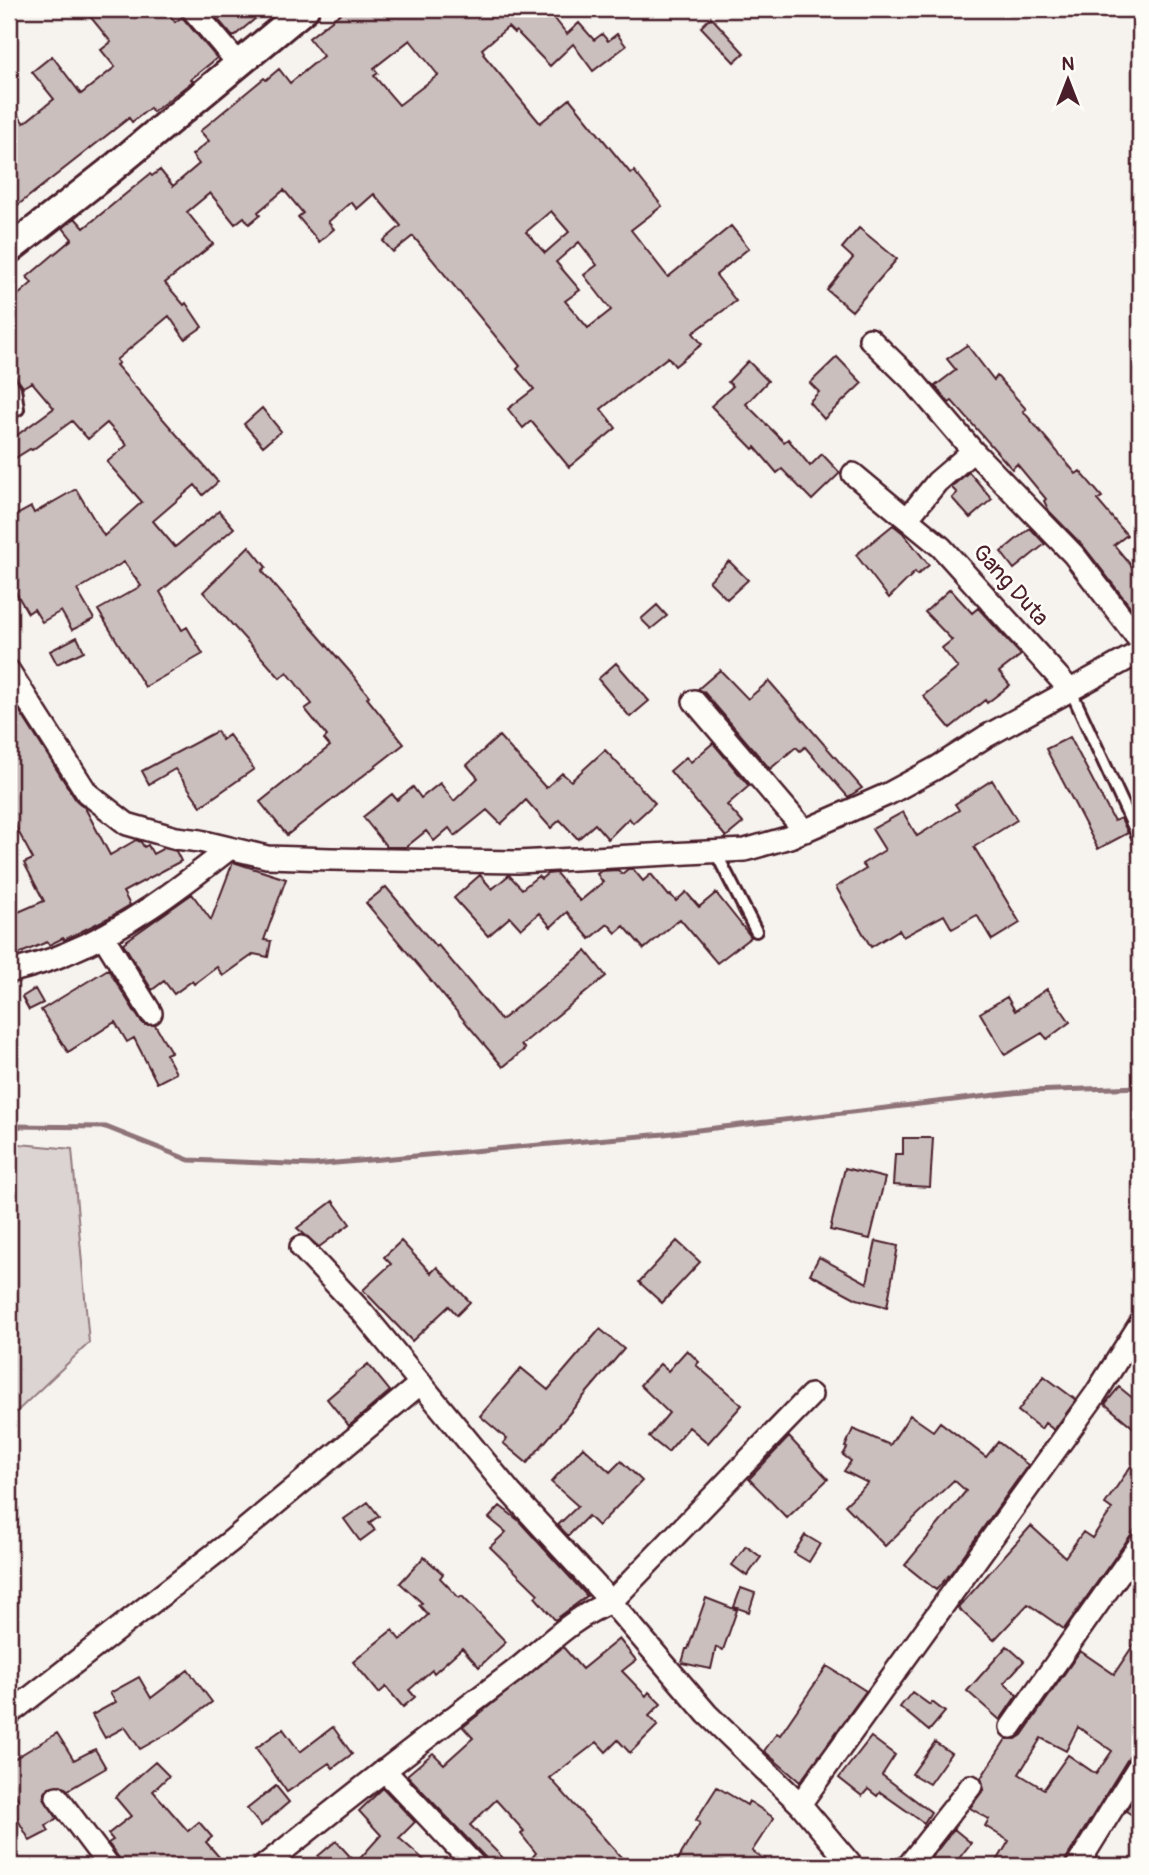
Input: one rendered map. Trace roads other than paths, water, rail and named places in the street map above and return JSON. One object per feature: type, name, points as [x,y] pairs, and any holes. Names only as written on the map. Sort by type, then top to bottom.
[{"type":"street","points":[[192,9],[238,63]]},
{"type":"street","points":[[9,250],[107,173],[305,9]]},
{"type":"street","points":[[870,339],[915,383],[973,450],[1074,555],[1140,641]]},
{"type":"street","points":[[907,519],[937,482],[973,450]]},
{"type":"street","name":"Gang Duta","points":[[853,474],[941,547],[1071,691]]},
{"type":"street","points":[[9,671],[87,793],[127,824],[267,857],[518,862],[745,850],[767,845],[805,831],[912,782],[985,737],[1140,652]]},
{"type":"street","points":[[694,701],[805,831]]},
{"type":"street","points":[[9,972],[64,955],[103,936],[169,896],[229,849]]},
{"type":"street","points":[[103,936],[151,1013]]},
{"type":"street","points":[[302,1247],[362,1312],[510,1492],[611,1602],[707,1714],[800,1804],[852,1866]]},
{"type":"street","points":[[800,1804],[1095,1395],[1140,1324]]},
{"type":"street","points":[[9,1714],[231,1541],[421,1383]]},
{"type":"street","points":[[264,1866],[590,1609],[611,1602],[811,1395]]},
{"type":"street","points":[[1011,1727],[1140,1544]]},
{"type":"street","points":[[1077,1866],[1140,1763]]},
{"type":"street","points":[[384,1770],[475,1866]]},
{"type":"street","points":[[908,1866],[971,1786]]},
{"type":"street","points":[[57,1797],[109,1866]]},
{"type":"lane","points":[[9,381],[15,388],[18,409],[9,414]]},
{"type":"lane","points":[[1071,691],[1140,841]]},
{"type":"lane","points":[[715,851],[756,930]]},
{"type":"waterway","points":[[9,1126],[106,1127],[189,1160],[313,1165],[664,1134],[1031,1091],[1140,1087]]}]
